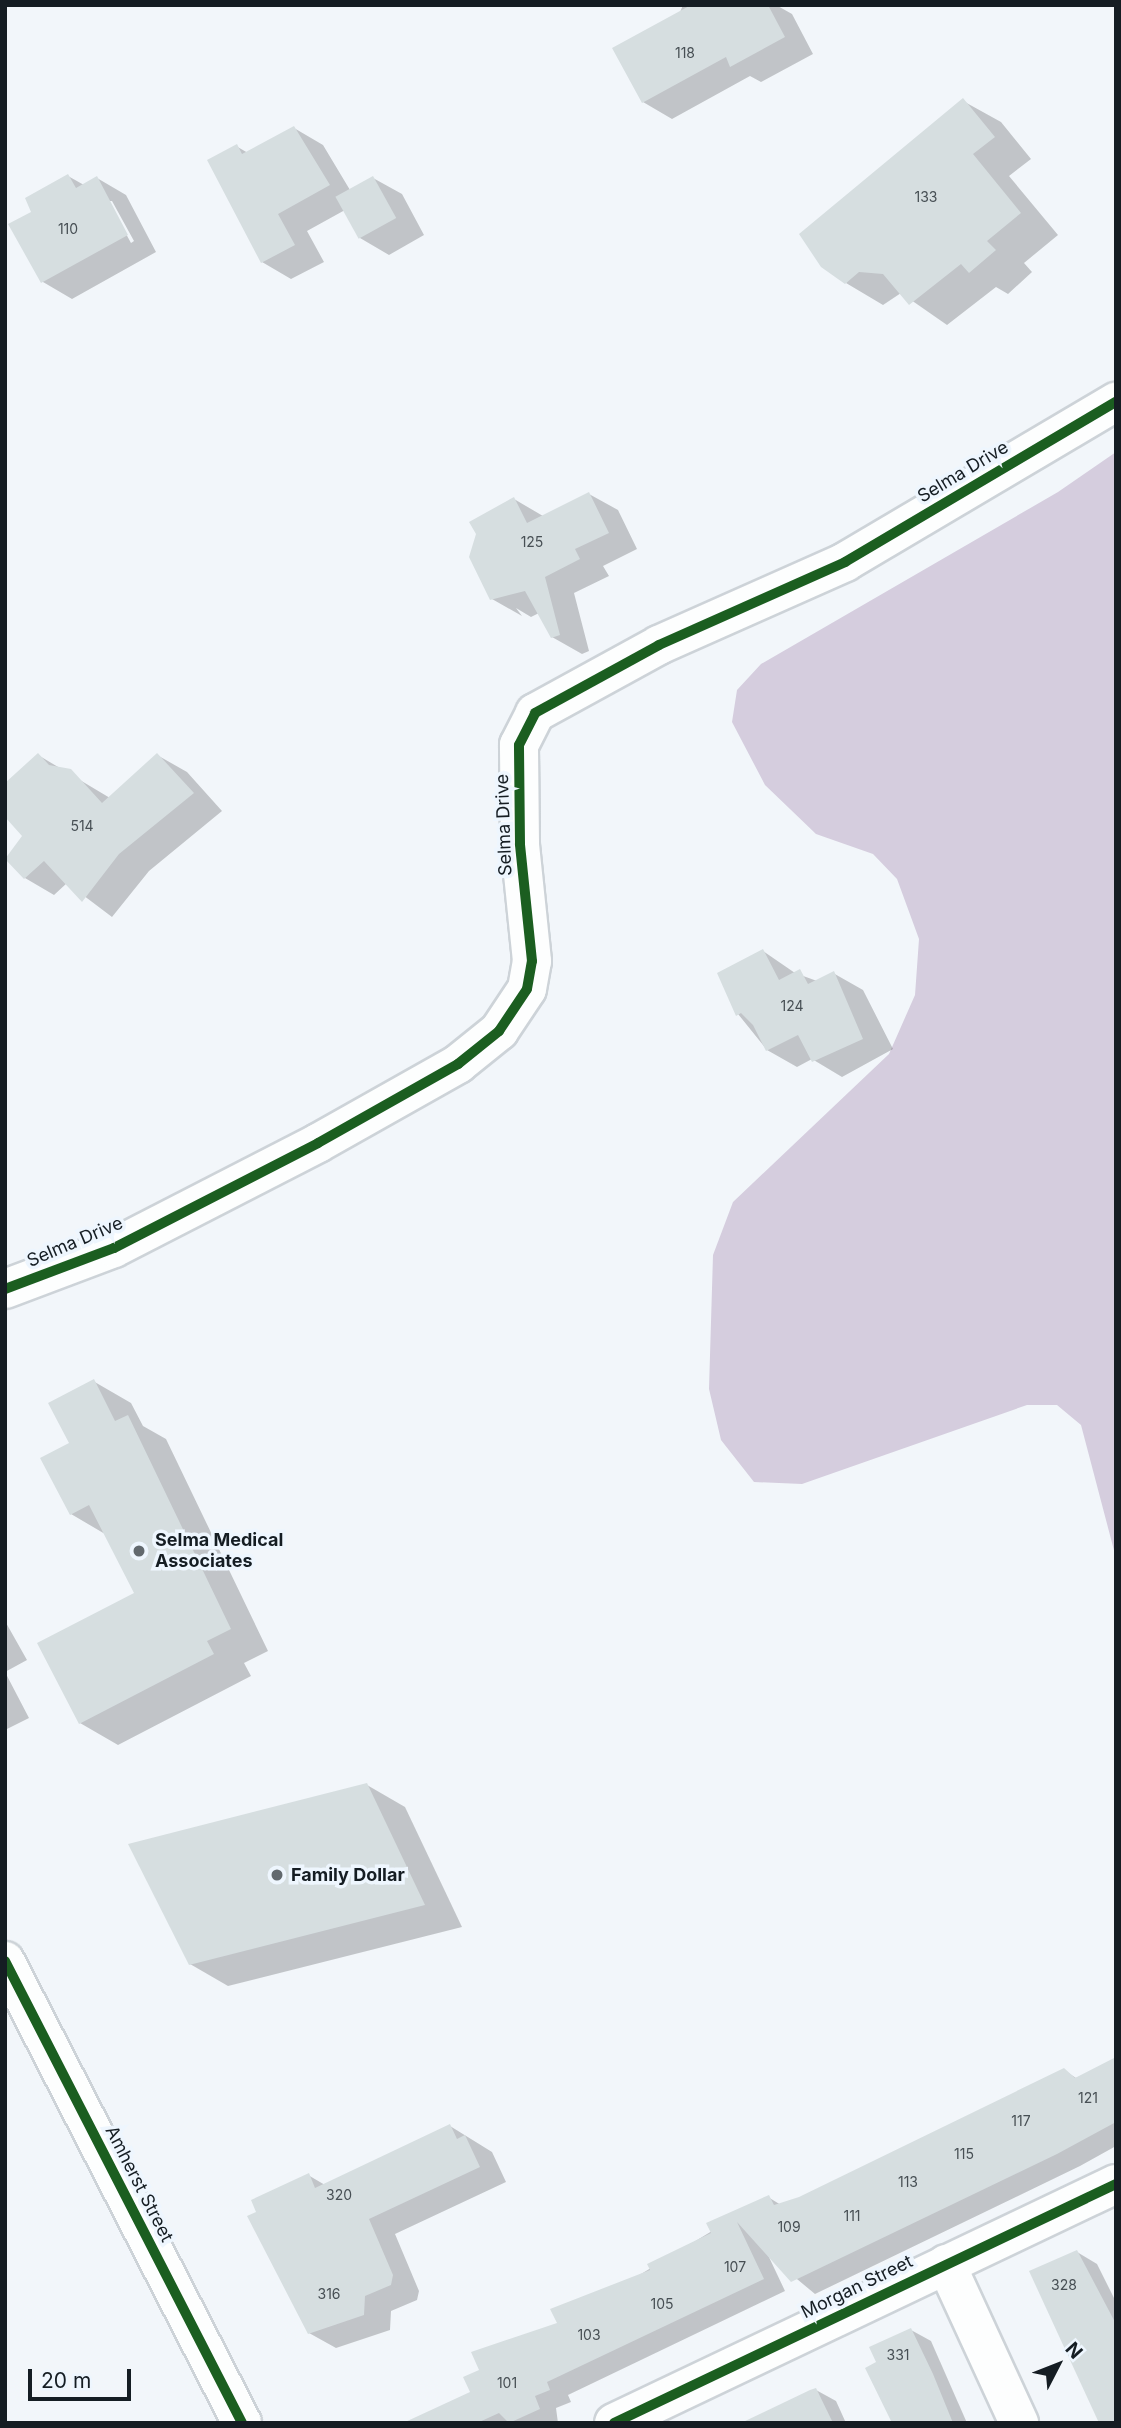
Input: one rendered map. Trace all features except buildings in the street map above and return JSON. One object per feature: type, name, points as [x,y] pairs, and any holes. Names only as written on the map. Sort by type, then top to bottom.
[{"type":"street","name":"Selma Drive","points":[[5,1289],[114,1248],[318,1143],[458,1064],[499,1031],[527,989],[532,961],[520,844],[519,745],[535,713],[671,638],[845,562],[1116,401]]},
{"type":"street","name":"Amherst Street","points":[[5,1961],[242,2423]]},
{"type":"street","name":"Morgan Street","points":[[614,2423],[1116,2184]]},
{"type":"street","points":[[946,2264],[1019,2423]]},
{"type":"shaded area","points":[[1116,452],[1116,1558],[1081,1425],[1057,1405],[1027,1405],[802,1484],[754,1482],[721,1440],[709,1389],[713,1255],[733,1202],[889,1054],[915,995],[919,939],[897,879],[873,854],[816,834],[765,785],[732,722],[737,690],[761,664],[1058,492]]},
{"type":"cycle path","points":[[5,1289],[114,1248],[318,1143],[458,1064],[499,1031],[527,989],[532,961],[520,844],[519,745],[535,713],[659,645],[845,562],[1116,402]]},
{"type":"cycle path","points":[[5,1961],[242,2423]]},
{"type":"cycle path","points":[[614,2423],[1116,2184]]},
{"type":"place","name":"Selma Medical Associates","points":[[139,1551]]},
{"type":"place","name":"Family Dollar","points":[[277,1875]]}]
